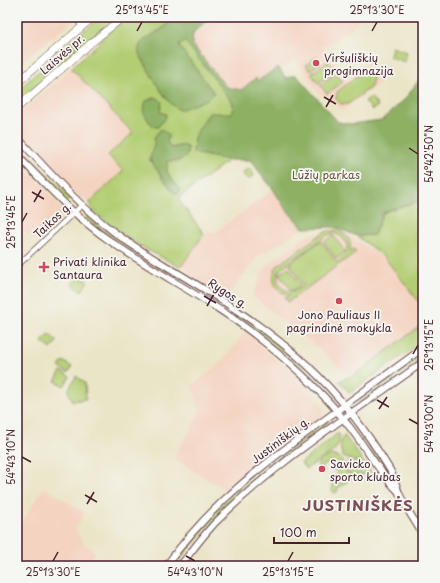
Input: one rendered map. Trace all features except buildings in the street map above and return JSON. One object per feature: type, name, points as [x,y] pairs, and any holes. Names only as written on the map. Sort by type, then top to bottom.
[{"type":"main road","name":"Laisvės pr.","points":[[17,84],[93,17]]},
{"type":"main road","name":"Laisvės pr.","points":[[17,108],[91,43],[124,17]]},
{"type":"main road","name":"Rygos g.","points":[[17,137],[60,184],[115,233],[221,300],[272,335],[307,365],[352,413],[390,471],[399,493],[423,535]]},
{"type":"main road","name":"Rygos g.","points":[[17,154],[73,213],[110,240],[224,313],[258,337],[300,374],[344,419],[399,493]]},
{"type":"main road","name":"Justiniškių g.","points":[[166,566],[205,518],[245,479],[423,348]]},
{"type":"main road","name":"Justiniškių g.","points":[[180,566],[214,525],[240,500],[295,455],[423,362]]},
{"type":"street","points":[[75,17],[82,26]]},
{"type":"street","name":"Taikos g.","points":[[17,266],[82,205]]},
{"type":"shaded area","points":[[17,17],[73,17],[75,19],[36,51],[17,64]]},
{"type":"shaded area","points":[[216,17],[361,17],[356,24],[329,45],[321,45],[348,81],[367,66],[380,83],[342,111],[331,97],[321,96],[295,59],[280,70],[278,67],[258,81],[255,79],[241,90],[226,87],[192,44],[193,36]]},
{"type":"shaded area","points":[[71,68],[133,133],[123,171],[90,202],[85,198],[80,199],[56,175],[35,147],[17,127],[17,116]]},
{"type":"shaded area","points":[[17,160],[39,182],[63,210],[63,216],[36,241],[17,224]]},
{"type":"shaded area","points":[[273,189],[285,208],[303,228],[258,257],[225,298],[190,276],[188,269],[182,265],[204,234],[216,232]]},
{"type":"shaded area","name":"Jono Pauliaus II pagrindinė mokykla","points":[[337,229],[384,257],[423,307],[423,324],[419,328],[354,375],[344,371],[317,347],[252,296],[265,267],[308,235]]},
{"type":"shaded area","points":[[246,331],[313,393],[321,402],[324,410],[322,416],[303,427],[254,464],[251,471],[227,491],[175,459],[176,452],[191,429],[200,410],[192,387],[223,360]]},
{"type":"shaded area","points":[[44,487],[85,513],[75,529],[83,543],[92,549],[95,554],[87,566],[17,566],[17,530]]},
{"type":"green space","points":[[101,17],[118,17],[97,33],[17,104],[17,91],[75,38]]},
{"type":"green space","points":[[128,17],[173,17],[162,29],[156,32],[139,53],[159,88],[173,106],[179,46],[185,40],[233,103],[232,113],[193,153],[229,160],[181,196],[179,200],[204,234],[182,265],[178,266],[133,242],[92,210],[90,202],[123,171],[108,155],[133,133],[71,68],[99,43],[101,39]],"holes":[[[167,142],[171,148],[183,145],[167,161],[167,172],[180,190],[162,179],[159,172],[150,160],[155,146]]]},
{"type":"green space","name":"Lūžių parkas","points":[[173,17],[211,17],[193,33],[192,44],[226,87],[241,90],[256,78],[258,81],[278,67],[286,78],[296,75],[338,122],[351,124],[382,120],[406,98],[423,74],[423,200],[383,213],[374,235],[357,236],[331,227],[303,228],[285,208],[273,189],[250,160],[229,160],[193,153],[194,137],[209,113],[232,113],[233,103],[185,41],[179,46],[214,93],[208,99],[180,110],[168,101],[139,53],[139,48],[146,38],[162,29]]},
{"type":"green space","points":[[392,47],[407,52],[405,62],[390,57]]},
{"type":"green space","points":[[316,57],[320,63],[310,71],[306,65]]},
{"type":"green space","points":[[328,61],[335,71],[318,83],[311,74]]},
{"type":"green space","points":[[362,72],[368,72],[371,75],[373,79],[371,87],[348,104],[341,104],[336,99],[337,92]]},
{"type":"green space","points":[[336,73],[343,82],[327,94],[320,85]]},
{"type":"green space","points":[[371,97],[378,106],[372,110],[365,101]]},
{"type":"green space","points":[[153,98],[158,98],[162,102],[160,112],[166,114],[166,117],[158,127],[154,127],[149,122],[143,111],[146,101]]},
{"type":"green space","points":[[161,129],[169,135],[167,142],[171,148],[183,145],[188,148],[187,155],[179,161],[167,161],[167,172],[180,190],[178,195],[172,191],[150,160],[154,137]]},
{"type":"green space","points":[[17,144],[71,198],[66,202],[17,149]]},
{"type":"green space","points":[[249,168],[254,175],[248,180],[242,173]]},
{"type":"green space","points":[[423,200],[423,307],[384,257],[357,236],[374,235],[383,213]]},
{"type":"green space","points":[[87,217],[108,233],[184,281],[131,251],[85,219]]},
{"type":"green space","points":[[338,230],[348,238],[350,251],[354,249],[356,252],[288,302],[285,298],[290,295],[280,291],[275,284],[274,274],[278,265],[324,232]],"holes":[[[333,233],[341,236],[347,244],[346,252],[336,262],[321,241],[289,264],[304,285],[297,290],[283,289],[278,280],[281,268],[326,236]]]},
{"type":"green space","points":[[333,235],[345,252],[336,259],[324,242]]},
{"type":"green space","points":[[288,267],[301,284],[292,291],[279,274]]},
{"type":"green space","points":[[78,275],[88,281],[82,291],[72,285]]},
{"type":"green space","points":[[228,308],[257,328],[297,361],[322,385],[334,399],[312,376],[254,329],[227,311]]},
{"type":"green space","points":[[423,324],[423,343],[393,362],[350,393],[339,381],[354,375]]},
{"type":"green space","points":[[49,334],[57,341],[51,349],[42,342]]},
{"type":"green space","points":[[423,353],[423,358],[360,403],[358,402]]},
{"type":"green space","points":[[63,361],[72,367],[68,373],[59,367]]},
{"type":"green space","points":[[61,371],[70,377],[64,386],[55,381]]},
{"type":"green space","points":[[76,376],[85,383],[86,399],[73,401],[68,391]]},
{"type":"green space","points":[[327,421],[329,423],[282,458],[213,521],[190,547],[176,566],[169,566],[198,530],[229,498],[284,453]]},
{"type":"green space","points":[[353,424],[355,424],[395,483],[395,487]]},
{"type":"green space","points":[[338,433],[340,436],[336,449],[306,469],[301,463]]},
{"type":"green space","points":[[344,436],[363,461],[354,461],[343,457],[340,446]]},
{"type":"green space","points":[[331,455],[339,457],[343,461],[335,467],[336,469],[333,471],[328,463],[319,468],[317,465],[319,462]]},
{"type":"green space","points":[[347,462],[365,463],[372,474],[358,475],[351,479]]},
{"type":"green space","points":[[345,463],[348,481],[334,493],[330,482],[332,478],[337,475],[337,468]]},
{"type":"place","name":"Viršuliškių progimnazija","points":[[316,63]]},
{"type":"place","name":"Privati klinika Santaura","points":[[44,267]]},
{"type":"place","name":"Jono Pauliaus II pagrindinė mokykla","points":[[339,301]]},
{"type":"place","name":"Savicko sporto klubas","points":[[322,469]]},
{"type":"district","name":"JUSTINIŠKĖS","points":[[358,504]]}]
